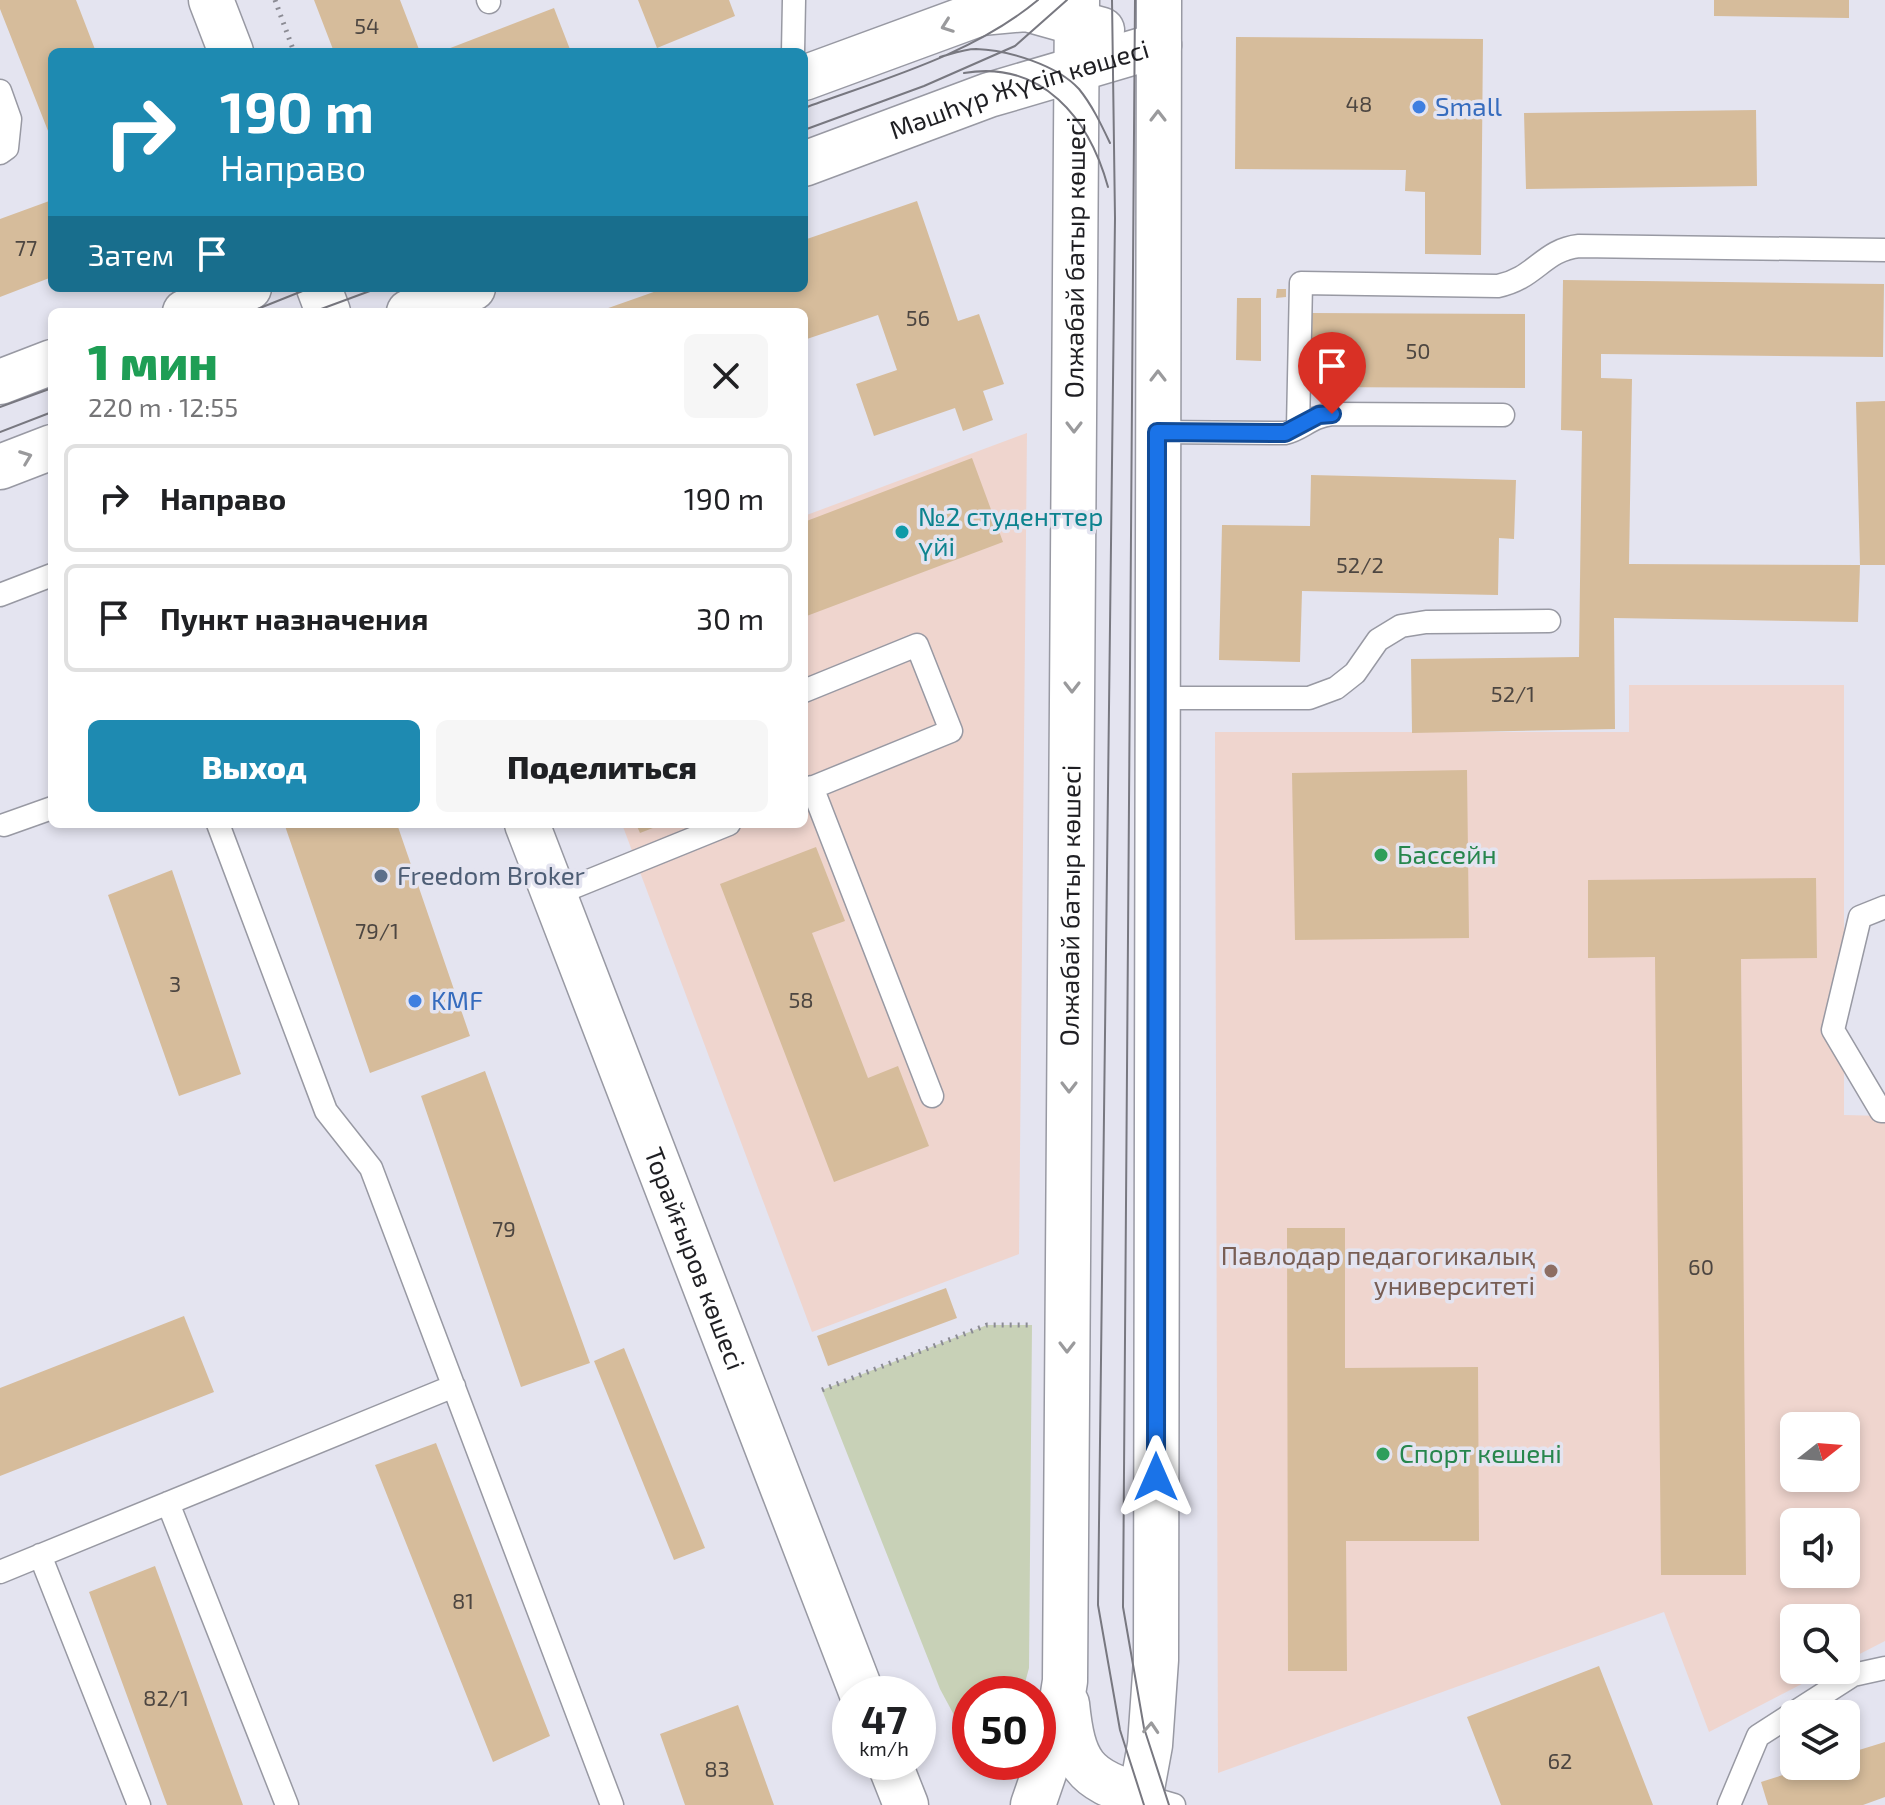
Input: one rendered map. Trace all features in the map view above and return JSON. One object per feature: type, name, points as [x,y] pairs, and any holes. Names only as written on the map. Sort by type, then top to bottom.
[{"type":"main road","points":[[211,0],[229,48]]},
{"type":"main road","points":[[1065,1681],[1069,1725],[1076,1752],[1092,1775],[1110,1787],[1147,1803],[1156,1660],[1159,0]]},
{"type":"main road","name":"Мәшһүр Жүсіп көшесі","points":[[808,77],[981,13],[1027,9],[1077,11],[1159,45]]},
{"type":"main road","name":"Олжабай батыр көшесі","points":[[1033,1805],[1056,1738],[1065,1681],[1077,11]]},
{"type":"main road","name":"Мәшһүр Жүсіп көшесі","points":[[808,163],[989,95],[1159,45]]},
{"type":"main road","points":[[196,308],[238,292]]},
{"type":"main road","points":[[420,308],[462,292]]},
{"type":"main road","points":[[0,382],[48,364]]},
{"type":"main road","points":[[0,467],[48,449]]},
{"type":"main road","name":"Торайғыров көшесі","points":[[529,828],[855,1676]]},
{"type":"main road","points":[[896,1780],[906,1805]]},
{"type":"lane","points":[[793,48],[794,0]]},
{"type":"lane","points":[[0,91],[10,119],[7,148],[0,153]]},
{"type":"lane","points":[[1298,427],[1301,283],[1498,286],[1527,276],[1552,253],[1579,246],[1885,250]]},
{"type":"lane","points":[[1157,432],[1285,433],[1319,415],[1332,414],[1503,415]]},
{"type":"lane","points":[[0,595],[48,577]]},
{"type":"lane","points":[[1156,698],[1309,698],[1336,688],[1355,673],[1378,640],[1401,626],[1426,622],[1549,621]]},
{"type":"lane","points":[[808,689],[917,645],[951,731],[808,789],[932,1096]]},
{"type":"lane","points":[[1,822],[48,809]]},
{"type":"lane","points":[[220,828],[326,1111],[371,1168],[612,1805]]},
{"type":"lane","points":[[554,895],[719,828]]},
{"type":"lane","points":[[1885,907],[1860,917],[1833,1030],[1881,1111],[1885,1111]]},
{"type":"lane","points":[[0,1572],[454,1386]]},
{"type":"lane","points":[[168,1503],[287,1805]]},
{"type":"lane","points":[[40,1555],[139,1805]]},
{"type":"lane","points":[[1729,1805],[1758,1736],[1853,1675],[1885,1668]]},
{"type":"path","points":[[275,0],[293,48]]},
{"type":"path","points":[[822,1390],[987,1325],[1032,1325]]},
{"type":"shaded area","points":[[1027,433],[1019,1254],[812,1332],[623,828],[808,828],[808,515]]},
{"type":"shaded area","name":"Павлодар педагогикалық университеті","points":[[1629,685],[1844,685],[1844,1115],[1885,1116],[1885,1641],[1860,1654],[1860,1604],[1780,1604],[1780,1684],[1802,1684],[1709,1732],[1664,1612],[1218,1773],[1215,732],[1629,732]]},
{"type":"green space","points":[[987,1325],[1032,1325],[1027,1676],[952,1676],[952,1711],[940,1689],[822,1390]]},
{"type":"building","points":[[0,0],[76,0],[94,48],[48,48],[48,131],[0,9]]},
{"type":"building","points":[[314,0],[400,0],[418,48],[332,48]]},
{"type":"building","points":[[638,0],[729,0],[735,16],[657,48]]},
{"type":"building","points":[[1714,0],[1849,0],[1849,18],[1714,16]]},
{"type":"building","points":[[554,8],[569,48],[450,48]]},
{"type":"building","points":[[1236,37],[1483,39],[1481,255],[1425,254],[1425,192],[1405,191],[1406,170],[1235,169]]},
{"type":"building","points":[[1756,110],[1757,186],[1526,189],[1524,113]]},
{"type":"building","points":[[48,201],[48,279],[0,297],[0,219]]},
{"type":"building","points":[[917,201],[958,321],[979,314],[1004,384],[983,391],[993,420],[963,431],[955,408],[874,436],[856,384],[897,370],[878,315],[808,339],[808,308],[608,308],[654,292],[808,292],[808,239]]},
{"type":"building","points":[[1563,280],[1884,284],[1883,357],[1601,354],[1601,378],[1632,379],[1629,564],[1860,565],[1858,622],[1614,618],[1615,729],[1412,733],[1411,659],[1579,657],[1582,431],[1561,430]]},
{"type":"building","points":[[1277,289],[1286,289],[1286,297],[1276,298]]},
{"type":"building","points":[[1237,298],[1261,298],[1261,361],[1236,360]]},
{"type":"building","points":[[1311,313],[1525,314],[1525,388],[1310,387]]},
{"type":"building","points":[[1885,401],[1885,565],[1860,565],[1856,402]]},
{"type":"building","name":"№2 студенттер үйі","points":[[972,458],[1003,542],[808,615],[808,520]]},
{"type":"building","points":[[1311,475],[1516,480],[1514,539],[1499,538],[1498,595],[1302,591],[1300,662],[1219,660],[1222,525],[1310,526]]},
{"type":"building","name":"Бассейн","points":[[1467,770],[1469,938],[1295,940],[1292,773]]},
{"type":"building","points":[[286,828],[398,828],[470,1036],[370,1073]]},
{"type":"building","points":[[816,847],[845,921],[812,933],[868,1078],[898,1066],[929,1146],[834,1182],[720,884]]},
{"type":"building","points":[[172,870],[241,1074],[179,1096],[108,895]]},
{"type":"building","points":[[1816,878],[1817,958],[1741,959],[1746,1575],[1661,1575],[1655,957],[1588,958],[1588,880]]},
{"type":"building","points":[[485,1071],[590,1363],[521,1387],[421,1096]]},
{"type":"building","name":"Спорт кешені","points":[[1287,1228],[1345,1228],[1345,1368],[1478,1367],[1479,1541],[1346,1541],[1347,1671],[1288,1671]]},
{"type":"building","points":[[946,1288],[957,1318],[828,1366],[817,1336]]},
{"type":"building","points":[[184,1316],[214,1392],[0,1476],[0,1388]]},
{"type":"building","points":[[624,1348],[705,1548],[674,1560],[594,1361]]},
{"type":"building","points":[[436,1443],[550,1736],[493,1762],[375,1465]]},
{"type":"building","points":[[155,1566],[243,1805],[167,1805],[89,1592]]},
{"type":"building","points":[[1599,1666],[1653,1805],[1501,1805],[1467,1717]]},
{"type":"building","points":[[738,1705],[774,1805],[685,1805],[660,1734]]},
{"type":"building","points":[[1885,1742],[1885,1797],[1863,1805],[1768,1805],[1761,1782],[1780,1776],[1780,1780],[1860,1780],[1860,1750]]},
{"type":"tram line","points":[[808,107],[956,51],[985,36],[1038,0]]},
{"type":"tram line","points":[[808,129],[924,86],[1015,46],[1067,0]]},
{"type":"tram line","points":[[1112,0],[1115,218],[1098,1605],[1120,1730],[1144,1805]]},
{"type":"tram line","points":[[1135,0],[1123,1607],[1144,1728],[1169,1805]]},
{"type":"tram line","points":[[940,57],[967,50],[989,50],[1045,66],[1070,80],[1079,89],[1110,143]]},
{"type":"tram line","points":[[964,73],[992,71],[1017,76],[1039,85],[1058,99],[1075,117],[1088,138],[1108,187]]},
{"type":"tram line","points":[[260,308],[300,292]]},
{"type":"tram line","points":[[324,308],[367,292]]},
{"type":"tram line","points":[[0,407],[48,389]]},
{"type":"tram line","points":[[0,432],[48,414]]},
{"type":"place","name":"Small","points":[[1419,107]]},
{"type":"place","name":"№2 студенттер үйі","points":[[902,532]]},
{"type":"place","name":"Бассейн","points":[[1381,855]]},
{"type":"place","name":"Freedom Broker","points":[[381,876]]},
{"type":"place","name":"KMF","points":[[415,1001]]},
{"type":"place","name":"Павлодар педагогикалық университеті","points":[[1551,1271]]},
{"type":"place","name":"Спорт кешені","points":[[1383,1454]]},
{"type":"route","points":[[1156,1477],[1157,432],[1285,433],[1319,415],[1332,414]]}]
